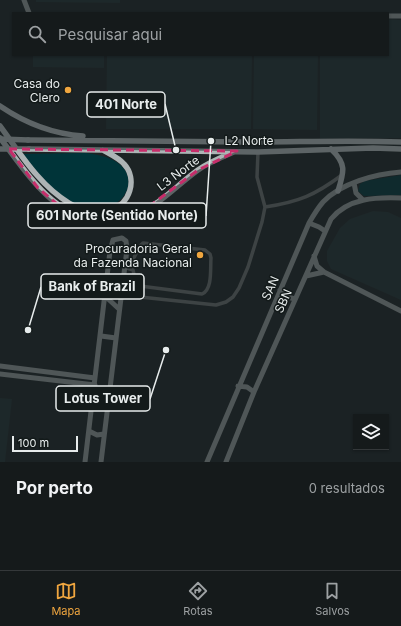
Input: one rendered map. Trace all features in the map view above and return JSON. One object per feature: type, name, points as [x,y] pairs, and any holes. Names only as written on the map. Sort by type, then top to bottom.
[{"type":"main road","points":[[0,106],[23,120],[57,133],[114,139]]},
{"type":"main road","points":[[0,126],[31,168],[52,190],[71,204],[92,211],[114,209],[124,201],[131,190],[131,177],[124,164],[102,149]]},
{"type":"main road","name":"L2 Norte","points":[[0,139],[401,142]]},
{"type":"main road","name":"L3 Norte","points":[[0,139],[38,188],[50,199],[75,215],[104,220],[118,219],[144,211],[176,189],[198,170],[237,151]]},
{"type":"main road","name":"L2 Norte","points":[[0,149],[258,152],[331,149],[401,149]]},
{"type":"main road","points":[[331,149],[341,160],[343,175],[338,191]]},
{"type":"street","points":[[24,0],[28,12]]},
{"type":"street","points":[[389,16],[401,16]]},
{"type":"street","points":[[121,295],[216,305],[226,302],[232,297],[239,288],[257,241],[265,208],[257,177],[258,152]]},
{"type":"street","name":"SAN","points":[[207,462],[238,386],[309,224],[323,202],[338,191],[354,183],[374,176],[401,172]]},
{"type":"street","points":[[265,208],[290,204],[303,199],[343,175]]},
{"type":"street","points":[[354,183],[356,193],[363,200]]},
{"type":"street","name":"SBN","points":[[226,462],[254,392],[325,231],[336,213],[348,205],[363,200],[401,198]]},
{"type":"street","points":[[309,224],[319,226],[325,231]]},
{"type":"street","points":[[85,462],[112,242],[116,238],[122,238],[126,241],[125,259],[101,462]]},
{"type":"street","points":[[124,267],[133,270],[134,278],[138,285],[202,294],[206,292],[209,287],[211,265],[210,254],[205,250],[142,243],[138,247],[133,260],[125,259]]},
{"type":"street","points":[[314,256],[317,266],[324,272],[401,311]]},
{"type":"street","points":[[306,276],[324,272]]},
{"type":"street","points":[[156,298],[157,288]]},
{"type":"street","points":[[280,290],[284,296],[295,299]]},
{"type":"street","points":[[202,294],[202,304]]},
{"type":"street","points":[[105,296],[119,309]]},
{"type":"street","points":[[101,336],[116,338]]},
{"type":"street","points":[[0,366],[96,378]]},
{"type":"street","points":[[0,374],[95,385]]},
{"type":"street","points":[[238,386],[246,387],[254,392]]},
{"type":"street","points":[[89,431],[97,435],[104,434]]},
{"type":"highlighted area","points":[[9,149],[237,151],[198,170],[143,211],[104,220],[88,218],[63,209],[38,188]]},
{"type":"shaded area","points":[[36,0],[120,0],[120,3],[36,2]]},
{"type":"shaded area","points":[[389,19],[401,20],[401,138],[320,139],[320,56],[389,56]]},
{"type":"shaded area","points":[[33,56],[104,56],[104,68],[33,67]]},
{"type":"shaded area","points":[[107,56],[252,56],[251,129],[106,129]]},
{"type":"shaded area","points":[[254,56],[318,56],[317,130],[253,129]]},
{"type":"shaded area","points":[[86,153],[100,155],[113,160],[124,168],[128,178],[128,188],[122,198],[114,205],[102,209],[88,209],[72,203],[51,187],[23,154]]},
{"type":"shaded area","points":[[401,175],[401,195],[364,196],[358,191],[360,184],[365,181]]},
{"type":"shaded area","points":[[373,211],[388,212],[401,218],[401,300],[331,269],[327,261],[327,251],[340,228],[350,219]]},
{"type":"shaded area","points":[[0,398],[12,399],[5,462],[0,462]]},
{"type":"place","name":"Casa do Clero","points":[[68,90]]},
{"type":"place","name":"601 Norte (Sentido Norte)","points":[[211,141]]},
{"type":"place","name":"401 Norte","points":[[176,150]]},
{"type":"place","name":"Procuradoria Geral da Fazenda Nacional","points":[[200,255]]},
{"type":"place","name":"Bank of Brazil","points":[[28,330]]},
{"type":"place","name":"Lotus Tower","points":[[166,350]]}]
